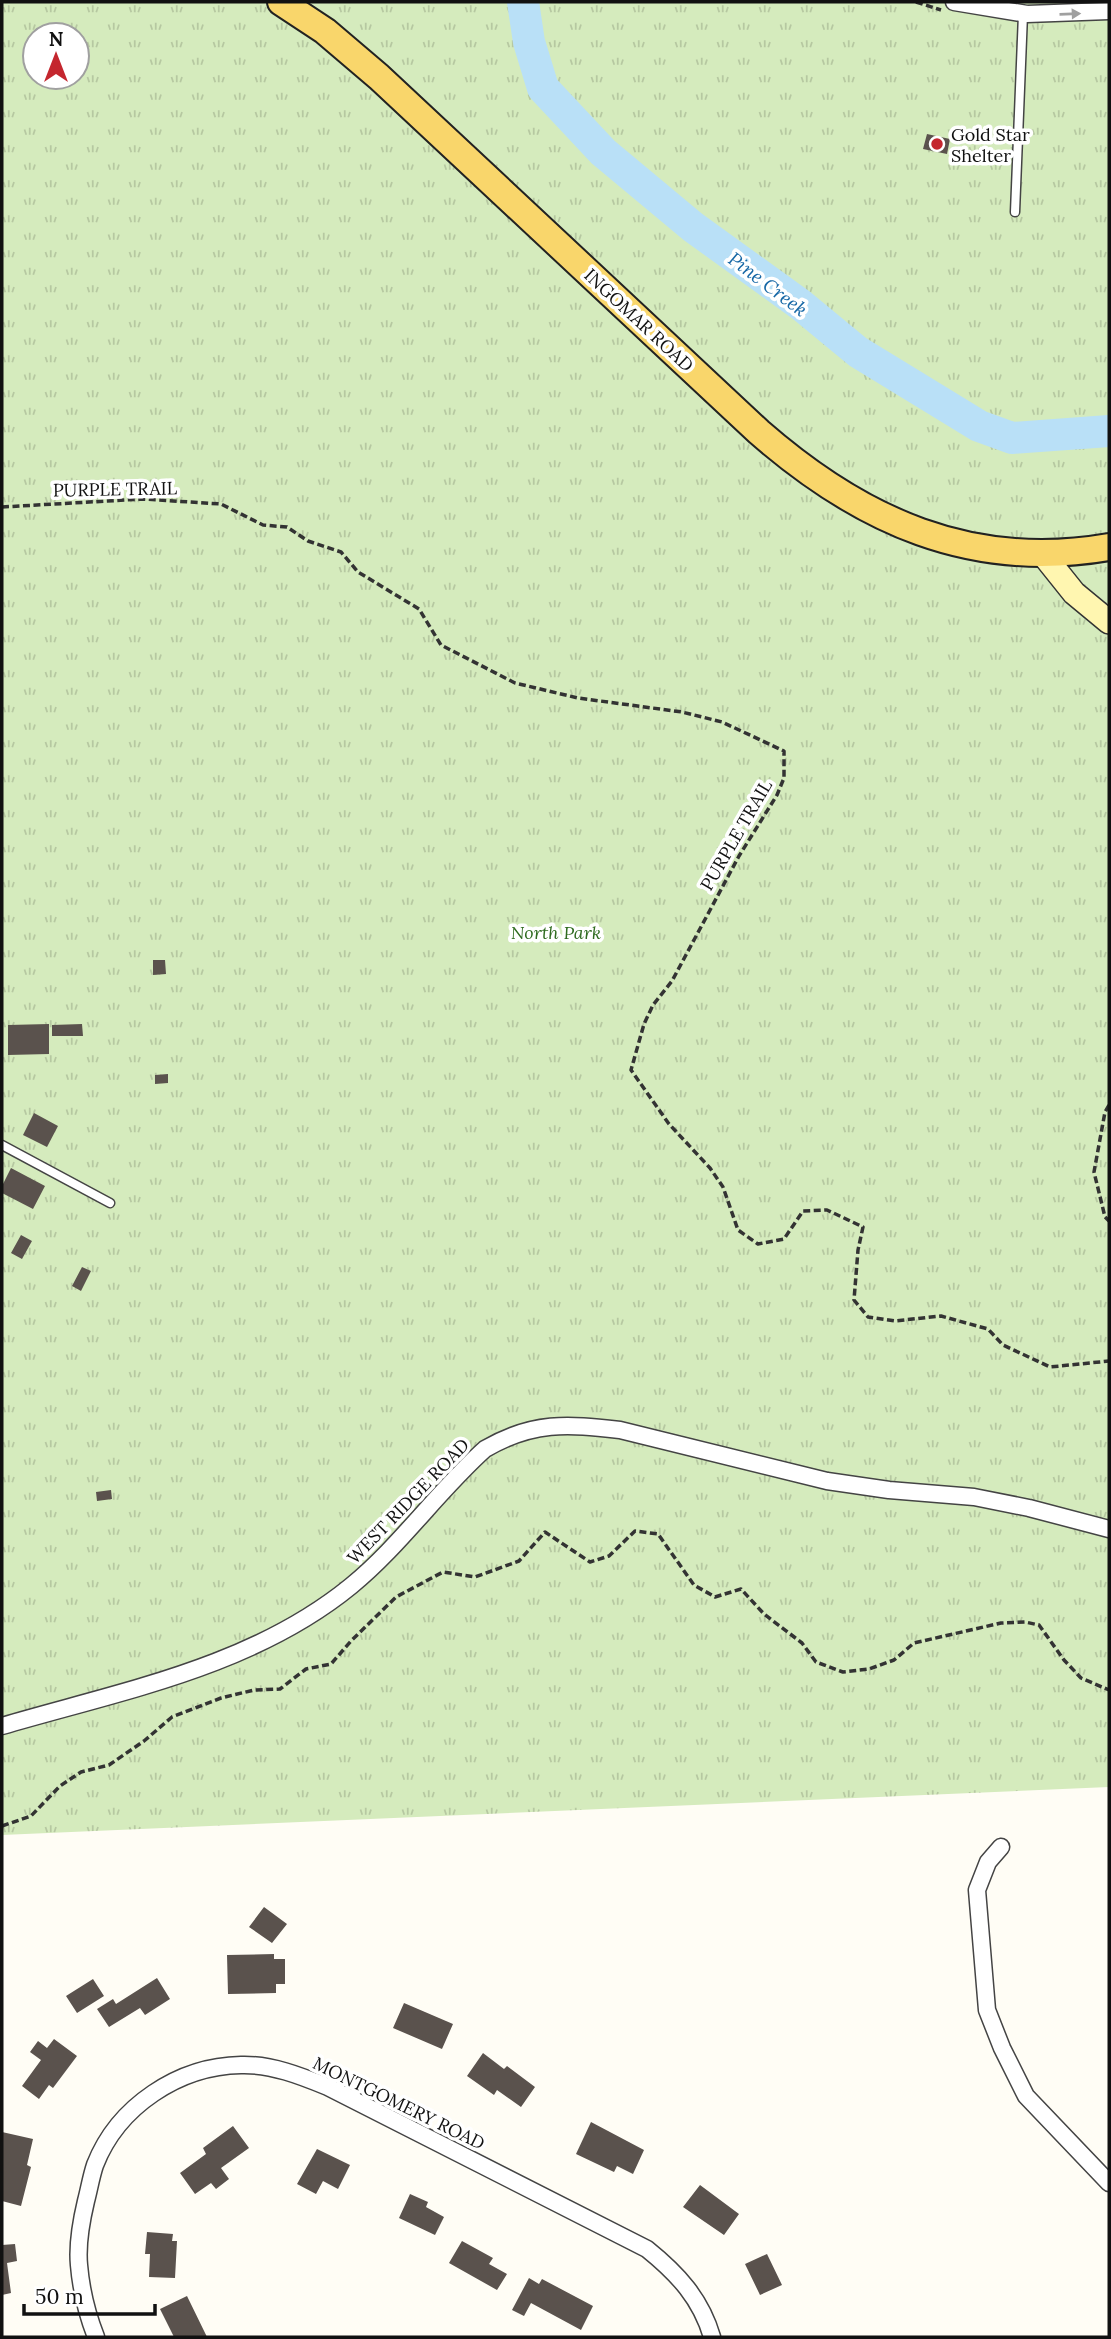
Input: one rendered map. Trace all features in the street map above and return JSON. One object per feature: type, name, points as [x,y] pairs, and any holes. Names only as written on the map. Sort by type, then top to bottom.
[{"type":"main road","name":"INGOMAR ROAD","points":[[281,2],[325,31],[379,77],[759,432],[810,475],[866,509],[923,533],[970,545],[1042,553],[1109,547]]},
{"type":"street","points":[[954,2],[1023,14],[1109,12]]},
{"type":"street","points":[[1042,553],[1074,593],[1109,622]]},
{"type":"street","name":"WEST RIDGE ROAD","points":[[2,1726],[191,1671],[281,1634],[352,1586],[485,1449],[525,1430],[589,1426],[621,1430],[827,1481],[889,1490],[974,1497],[1109,1529]]},
{"type":"street","points":[[1000,1847],[988,1862],[978,1890],[987,2010],[1026,2096],[1109,2183]]},
{"type":"street","name":"MONTGOMERY ROAD","points":[[96,2337],[82,2291],[78,2263],[79,2240],[95,2165],[105,2146],[131,2112],[163,2087],[206,2069],[242,2064],[299,2075],[328,2087],[647,2249],[677,2274],[691,2292],[712,2337]]},
{"type":"lane","points":[[1015,212],[1023,14]]},
{"type":"lane","points":[[2,1145],[110,1203]]},
{"type":"path","name":"PURPLE TRAIL","points":[[2,507],[143,499],[220,504],[264,525],[287,527],[309,541],[341,552],[358,572],[419,610],[441,645],[515,683],[578,698],[682,712],[723,722],[784,751],[785,778],[777,795],[739,856],[672,981],[653,1005],[643,1024],[631,1070],[674,1130],[723,1187],[738,1230],[758,1244],[784,1239],[803,1211],[827,1210],[863,1227],[858,1250],[854,1300],[868,1317],[895,1321],[942,1316],[988,1329],[1003,1345],[1050,1367],[1109,1361]]},
{"type":"path","points":[[1109,1105],[1105,1112],[1094,1172],[1105,1217],[1109,1221]]},
{"type":"path","points":[[2,1826],[31,1816],[60,1786],[81,1772],[109,1765],[144,1741],[172,1717],[221,1698],[254,1690],[281,1689],[306,1669],[331,1664],[396,1597],[443,1572],[475,1577],[519,1561],[545,1532],[590,1562],[609,1556],[635,1531],[658,1534],[694,1585],[715,1597],[741,1589],[764,1614],[802,1643],[816,1662],[843,1672],[869,1669],[894,1660],[914,1643],[1000,1623],[1025,1622],[1039,1625],[1064,1660],[1082,1678],[1109,1690]]},
{"type":"green space","name":"North Park","points":[[2,2],[1109,2],[1109,1787],[2,1835]]},
{"type":"building","name":"Gold Star Shelter","points":[[927,134],[950,139],[947,154],[923,149]]},
{"type":"building","points":[[153,960],[165,960],[166,974],[153,975]]},
{"type":"building","points":[[49,1024],[49,1054],[8,1055],[8,1025]]},
{"type":"building","points":[[82,1024],[83,1036],[52,1036],[52,1025]]},
{"type":"building","points":[[168,1074],[168,1083],[155,1084],[155,1075]]},
{"type":"building","points":[[34,1113],[58,1126],[47,1147],[23,1135]]},
{"type":"building","points":[[11,1168],[45,1186],[33,1209],[2,1193],[2,1186]]},
{"type":"building","points":[[21,1235],[32,1241],[22,1259],[11,1253]]},
{"type":"building","points":[[82,1267],[91,1271],[81,1291],[72,1286]]},
{"type":"building","points":[[111,1490],[112,1499],[97,1501],[96,1492]]},
{"type":"building","points":[[264,1907],[287,1924],[272,1943],[249,1927]]},
{"type":"building","points":[[274,1954],[274,1959],[285,1959],[285,1984],[276,1984],[276,1993],[228,1994],[227,1955]]},
{"type":"building","points":[[157,1978],[170,1999],[145,2015],[140,2008],[109,2027],[97,2009],[113,1999],[116,2004]]},
{"type":"building","points":[[93,1979],[104,1996],[77,2013],[66,1996]]},
{"type":"building","points":[[404,2003],[453,2024],[442,2049],[393,2028]]},
{"type":"building","points":[[54,2039],[77,2056],[53,2088],[49,2085],[39,2099],[22,2086],[41,2060],[30,2052],[38,2041],[47,2048]]},
{"type":"building","points":[[483,2053],[504,2069],[507,2066],[535,2087],[521,2107],[497,2090],[494,2095],[467,2076]]},
{"type":"building","points":[[591,2122],[644,2150],[633,2174],[617,2166],[614,2172],[576,2154]]},
{"type":"building","points":[[233,2126],[249,2148],[221,2168],[229,2179],[216,2189],[211,2183],[195,2194],[180,2173],[206,2154],[203,2148]]},
{"type":"building","points":[[2,2132],[33,2139],[27,2165],[31,2167],[21,2206],[2,2201]]},
{"type":"building","points":[[317,2149],[350,2165],[338,2189],[323,2181],[316,2194],[297,2184]]},
{"type":"building","points":[[700,2185],[739,2214],[724,2235],[683,2207]]},
{"type":"building","points":[[410,2194],[428,2202],[426,2207],[444,2217],[435,2235],[399,2218]]},
{"type":"building","points":[[147,2232],[173,2234],[172,2241],[177,2241],[175,2278],[149,2277],[150,2254],[145,2254]]},
{"type":"building","points":[[462,2241],[493,2258],[489,2264],[507,2274],[497,2290],[449,2263]]},
{"type":"building","points":[[15,2244],[17,2261],[7,2263],[11,2293],[2,2295],[2,2245]]},
{"type":"building","points":[[767,2254],[782,2285],[760,2295],[745,2264]]},
{"type":"building","points":[[529,2278],[539,2284],[542,2279],[593,2306],[581,2330],[531,2303],[524,2316],[512,2310]]},
{"type":"building","points":[[187,2296],[207,2337],[174,2337],[160,2309]]},
{"type":"waterway","name":"Pine Creek","points":[[523,2],[529,42],[543,88],[603,152],[693,227],[801,305],[858,352],[979,426],[1012,438],[1109,431]]},
{"type":"place","name":"Gold Star Shelter","points":[[937,144]]}]
